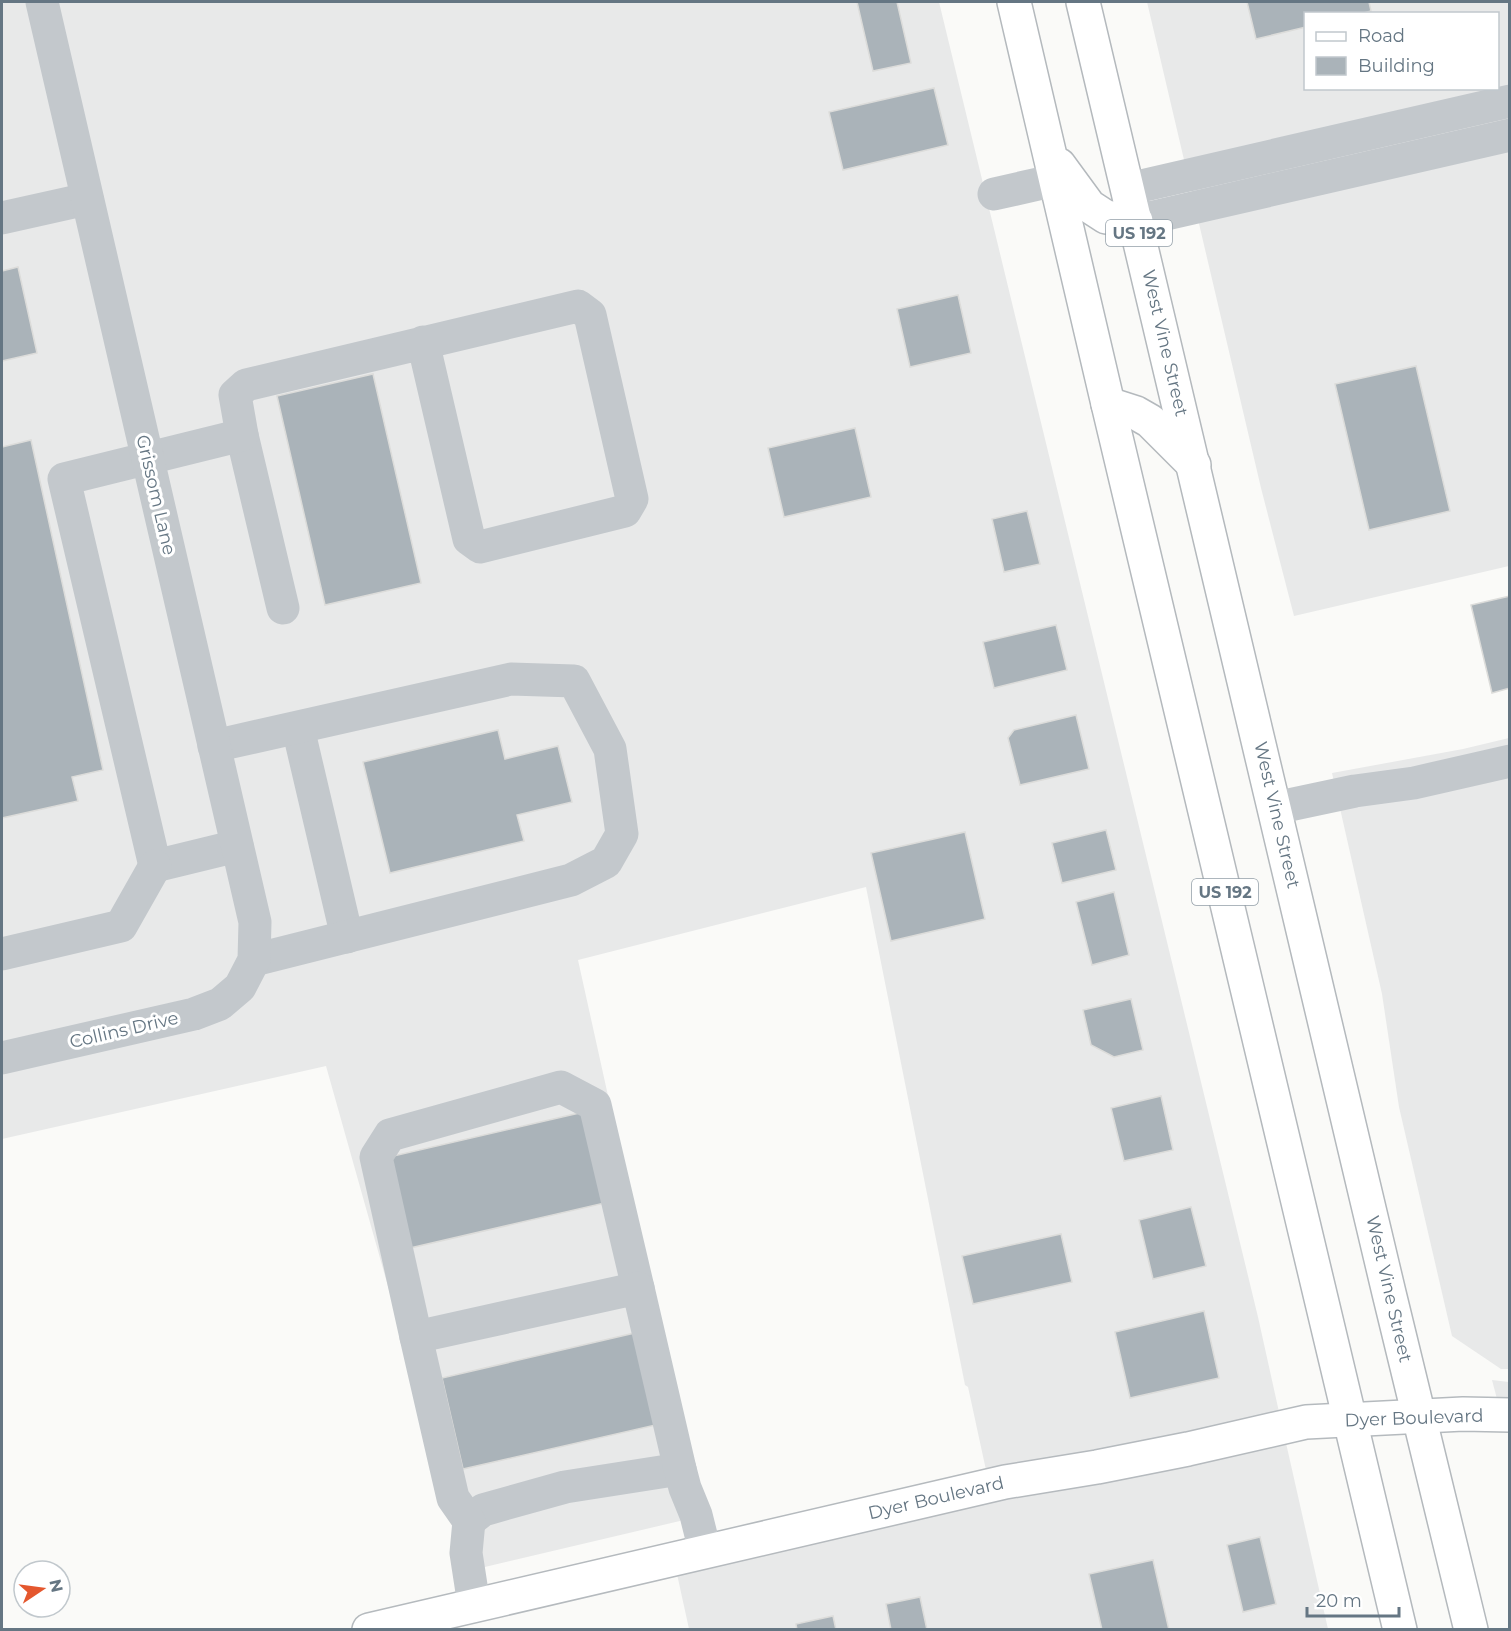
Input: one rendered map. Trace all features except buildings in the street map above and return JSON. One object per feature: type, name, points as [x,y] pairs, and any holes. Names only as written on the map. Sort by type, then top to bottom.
[{"type":"main road","name":"US 192","points":[[1014,2],[1400,1629]]},
{"type":"main road","name":"West Vine Street","points":[[1083,2],[1471,1629]]},
{"type":"main road","points":[[1053,167],[1089,206],[1106,218],[1136,221]]},
{"type":"main road","points":[[1108,404],[1136,413],[1150,421],[1194,465]]},
{"type":"main road","name":"Dyer Boulevard","points":[[369,1629],[425,1623],[474,1605],[1005,1482],[1106,1466],[1306,1422],[1463,1414],[1509,1415]]},
{"type":"street","name":"Grissom Lane","points":[[42,2],[255,922],[247,973]]},
{"type":"street","points":[[1128,189],[1509,101]]},
{"type":"street","points":[[1136,221],[1509,135]]},
{"type":"street","points":[[994,194],[1053,167]]},
{"type":"street","points":[[2,218],[87,199]]},
{"type":"street","points":[[283,608],[242,435],[235,395],[246,385],[423,342],[578,306],[590,315],[632,499],[625,511],[480,547],[469,539],[423,342]]},
{"type":"street","points":[[2,954],[121,926],[155,866],[64,479],[242,435]]},
{"type":"street","points":[[214,747],[511,679],[574,681],[610,749],[622,834],[606,862],[571,880],[347,937],[247,973]]},
{"type":"street","points":[[298,728],[347,937]]},
{"type":"street","points":[[1275,808],[1355,791],[1414,783],[1509,760]]},
{"type":"street","points":[[155,866],[237,846]]},
{"type":"street","name":"Collins Drive","points":[[2,1058],[194,1014],[220,1004],[247,973]]},
{"type":"street","points":[[474,1605],[466,1553],[469,1521],[453,1498],[376,1157],[390,1135],[561,1087],[595,1105],[680,1469],[696,1515],[705,1551]]},
{"type":"street","points":[[416,1337],[638,1288]]},
{"type":"street","points":[[469,1521],[483,1510],[565,1487],[680,1469]]},
{"type":"shaded area","points":[[2,2],[939,2],[1258,1317],[1279,1412],[1095,1452],[986,1470],[968,1387],[965,1385],[866,887],[578,960],[701,1516],[468,1571],[326,1066],[2,1139]]},
{"type":"shaded area","points":[[1147,2],[1509,2],[1509,566],[1294,616],[1261,488]]},
{"type":"shaded area","points":[[1509,738],[1509,1369],[1501,1369],[1452,1336],[1399,1107],[1382,994],[1332,773],[1463,749]]},
{"type":"shaded area","points":[[1492,1380],[1509,1382],[1509,1400],[1497,1399]]},
{"type":"shaded area","points":[[1286,1443],[1328,1629],[689,1629],[677,1574],[1008,1497]]}]
